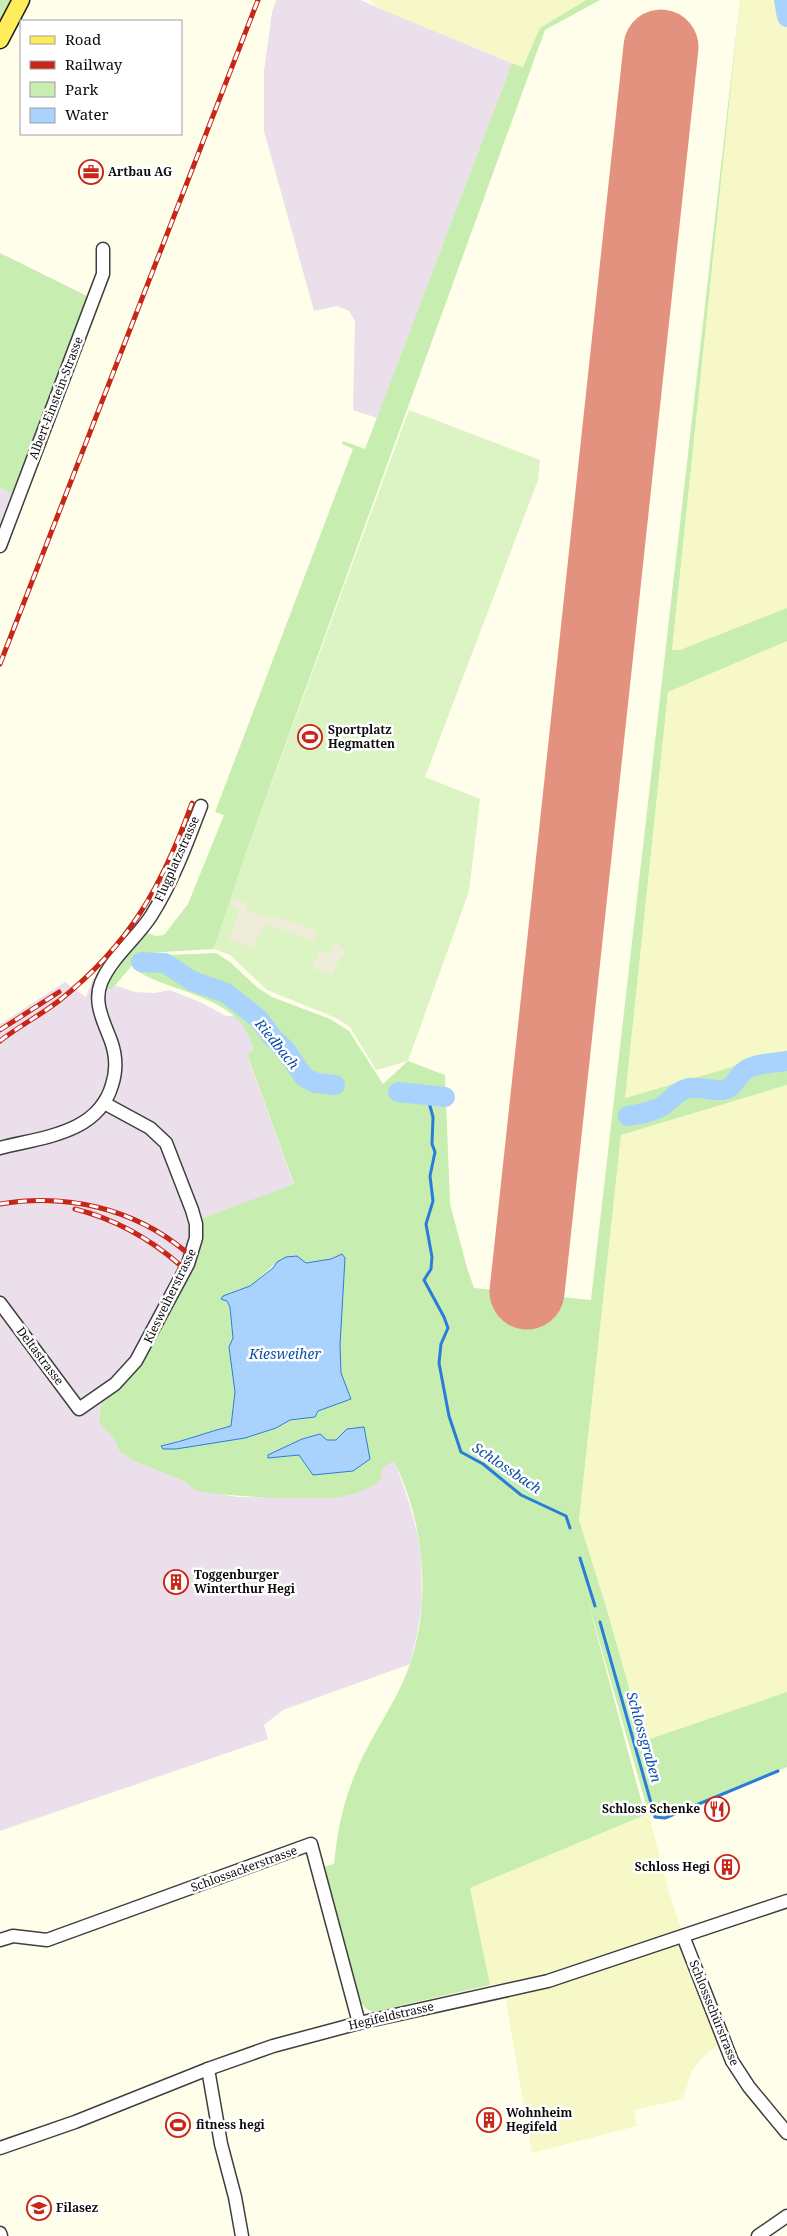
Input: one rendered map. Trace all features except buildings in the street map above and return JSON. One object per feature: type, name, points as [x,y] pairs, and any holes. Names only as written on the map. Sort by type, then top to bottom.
[{"type":"main road","points":[[0,40],[21,0]]},
{"type":"street","name":"Albert-Einstein-Strasse","points":[[0,546],[103,274],[103,249]]},
{"type":"street","name":"Flugplatzstrasse","points":[[0,1148],[73,1129],[91,1118],[104,1103],[113,1083],[115,1061],[111,1042],[99,1009],[99,987],[106,973],[152,914],[167,888],[200,806]]},
{"type":"street","name":"Kiesweiherstrasse","points":[[79,1409],[115,1384],[136,1362],[188,1264],[196,1238],[196,1224],[192,1210],[166,1143],[150,1128],[104,1103]]},
{"type":"street","name":"Deltastrasse","points":[[0,1303],[79,1409]]},
{"type":"street","name":"Schlossackerstrasse","points":[[0,1940],[13,1936],[47,1940],[311,1844],[359,2023]]},
{"type":"street","name":"Hegifeldstrasse","points":[[0,2148],[113,2108],[208,2069],[273,2046],[359,2023],[548,1981],[787,1900]]},
{"type":"street","name":"Schlossschürstrasse","points":[[683,1936],[732,2061],[749,2088],[787,2133]]},
{"type":"street","points":[[208,2069],[220,2144],[235,2197],[242,2236]]},
{"type":"street","points":[[758,2236],[787,2216]]},
{"type":"shaded area","points":[[276,0],[360,0],[512,63],[377,418],[353,410],[355,321],[349,311],[337,306],[314,311],[264,131],[264,71],[272,12]]},
{"type":"shaded area","points":[[0,488],[13,494],[0,531]]},
{"type":"shaded area","points":[[233,898],[247,903],[245,909],[268,918],[270,914],[317,931],[313,941],[264,923],[253,948],[229,939],[240,908],[230,904]]},
{"type":"shaded area","points":[[335,941],[346,951],[335,967],[332,976],[312,968],[320,950],[330,954]]},
{"type":"shaded area","points":[[93,978],[135,992],[155,993],[170,990],[200,1002],[226,1016],[236,1016],[250,1034],[253,1052],[247,1055],[294,1185],[203,1218],[210,1234],[191,1272],[99,1424],[114,1438],[119,1451],[134,1461],[184,1481],[194,1490],[238,1497],[291,1498],[381,1474],[383,1467],[394,1460],[408,1499],[418,1536],[421,1557],[422,1602],[410,1664],[283,1710],[264,1725],[268,1739],[0,1831],[0,1024],[65,982],[86,997]]},
{"type":"green space","points":[[0,0],[21,0],[0,40]]},
{"type":"green space","points":[[369,0],[586,0],[540,28],[523,67],[380,9]]},
{"type":"green space","points":[[586,0],[600,0],[545,30],[247,850],[214,949],[146,953],[140,956],[111,990],[100,986],[141,931],[156,936],[164,935],[188,904],[224,815],[215,812],[353,449],[342,444],[343,441],[365,449],[512,63],[523,67],[540,28]]},
{"type":"green space","points":[[740,0],[787,0],[787,608],[680,650],[672,651]]},
{"type":"green space","points":[[740,0],[672,650],[680,650],[787,608],[787,641],[668,692],[625,1098],[787,1051],[787,1085],[621,1135],[579,1520],[644,1741],[787,1692],[787,1767],[665,1818],[655,1817],[654,1813],[649,1815],[587,1598],[645,1815],[470,1888],[490,1985],[373,2012],[365,2008],[358,1998],[322,1867],[334,1864],[341,1817],[351,1783],[362,1758],[405,1678],[410,1664],[417,1639],[423,1587],[418,1535],[412,1509],[394,1461],[383,1467],[380,1480],[375,1485],[354,1494],[335,1498],[271,1498],[216,1494],[194,1490],[184,1481],[134,1461],[119,1451],[114,1438],[99,1424],[102,1400],[122,1385],[195,1263],[203,1237],[200,1219],[294,1184],[247,1054],[253,1051],[248,1033],[237,1019],[224,1008],[153,979],[137,971],[137,965],[147,956],[216,953],[230,962],[258,988],[272,997],[330,1019],[349,1031],[383,1084],[408,1061],[445,1075],[450,1204],[474,1288],[591,1300]],"holes":[[[339,1255],[344,1258],[340,1345],[341,1373],[351,1398],[318,1411],[315,1417],[290,1420],[276,1428],[245,1438],[176,1449],[163,1449],[161,1446],[231,1427],[235,1392],[229,1347],[233,1338],[230,1307],[223,1296],[250,1286],[277,1262],[297,1256],[306,1263],[331,1259]],[[364,1427],[367,1455],[353,1471],[313,1475],[299,1455],[268,1458],[269,1455],[302,1439],[320,1434],[327,1440],[336,1440],[347,1429]]]},
{"type":"green space","points":[[0,253],[87,296],[13,494],[0,488]]},
{"type":"green space","points":[[409,410],[540,460],[538,480],[425,777],[480,799],[469,891],[408,1061],[376,1070],[350,1027],[336,1018],[267,990],[230,955],[214,949],[247,850]]},
{"type":"green space","points":[[787,641],[787,1051],[625,1098],[668,692]]},
{"type":"green space","points":[[787,1085],[787,1692],[644,1742],[607,1610],[579,1520],[621,1135]]},
{"type":"green space","points":[[645,1815],[649,1815],[667,1885],[683,1936],[724,2041],[705,2055],[692,2070],[683,2099],[634,2110],[637,2126],[532,2153],[503,1983],[490,1985],[470,1888]]},
{"type":"water","name":"Kiesweiher","points":[[342,1254],[345,1258],[340,1345],[341,1373],[351,1399],[318,1411],[315,1417],[290,1420],[276,1428],[245,1438],[176,1449],[163,1449],[161,1446],[231,1426],[235,1392],[229,1347],[233,1338],[230,1307],[227,1301],[221,1299],[223,1296],[250,1286],[273,1268],[277,1262],[286,1257],[297,1256],[306,1263],[331,1259]]},
{"type":"water","points":[[364,1427],[370,1459],[353,1471],[313,1475],[299,1455],[268,1458],[268,1455],[302,1439],[320,1434],[327,1440],[336,1440],[347,1429]]},
{"type":"waterway","name":"Riedbach","points":[[784,0],[787,17]]},
{"type":"waterway","name":"Riedbach","points":[[141,962],[165,963],[192,981],[226,993],[259,1019],[273,1038],[285,1049],[304,1077],[316,1083],[335,1085]]},
{"type":"waterway","name":"Riedbach","points":[[628,1116],[660,1107],[685,1089],[727,1089],[747,1069],[764,1064],[787,1061]]},
{"type":"waterway","name":"Riedbach","points":[[398,1092],[445,1097]]},
{"type":"waterway","name":"Schlossbach","points":[[427,1095],[433,1117],[432,1144],[435,1152],[430,1176],[433,1201],[426,1224],[432,1257],[431,1269],[424,1280],[448,1328],[441,1344],[439,1363],[449,1416],[461,1452],[483,1464],[521,1495],[566,1516],[570,1528]]},
{"type":"waterway","name":"Schlossgraben","points":[[580,1558],[595,1606]]},
{"type":"waterway","name":"Schlossgraben","points":[[600,1622],[655,1817],[665,1818],[778,1771]]},
{"type":"runway","points":[[527,1292],[661,47]]},
{"type":"railway","points":[[0,664],[258,0]]},
{"type":"railway","points":[[0,1041],[45,1011],[85,979],[125,935],[156,887],[169,861],[192,803]]},
{"type":"railway","points":[[0,1030],[59,992]]},
{"type":"railway","points":[[0,1204],[49,1201],[98,1207],[121,1214],[143,1224],[165,1236],[185,1251]]},
{"type":"railway","points":[[75,1209],[118,1224],[144,1238],[180,1265]]},
{"type":"place","name":"Artbau AG","points":[[91,172]]},
{"type":"place","name":"Sportplatz Hegmatten","points":[[310,737]]},
{"type":"place","name":"Toggenburger Winterthur Hegi","points":[[176,1582]]},
{"type":"place","name":"Schloss Schenke","points":[[717,1809]]},
{"type":"place","name":"Schloss Hegi","points":[[727,1867]]},
{"type":"place","name":"Wohnheim Hegifeld","points":[[489,2120]]},
{"type":"place","name":"fitness hegi","points":[[178,2125]]},
{"type":"place","name":"Filasez","points":[[39,2208]]}]
